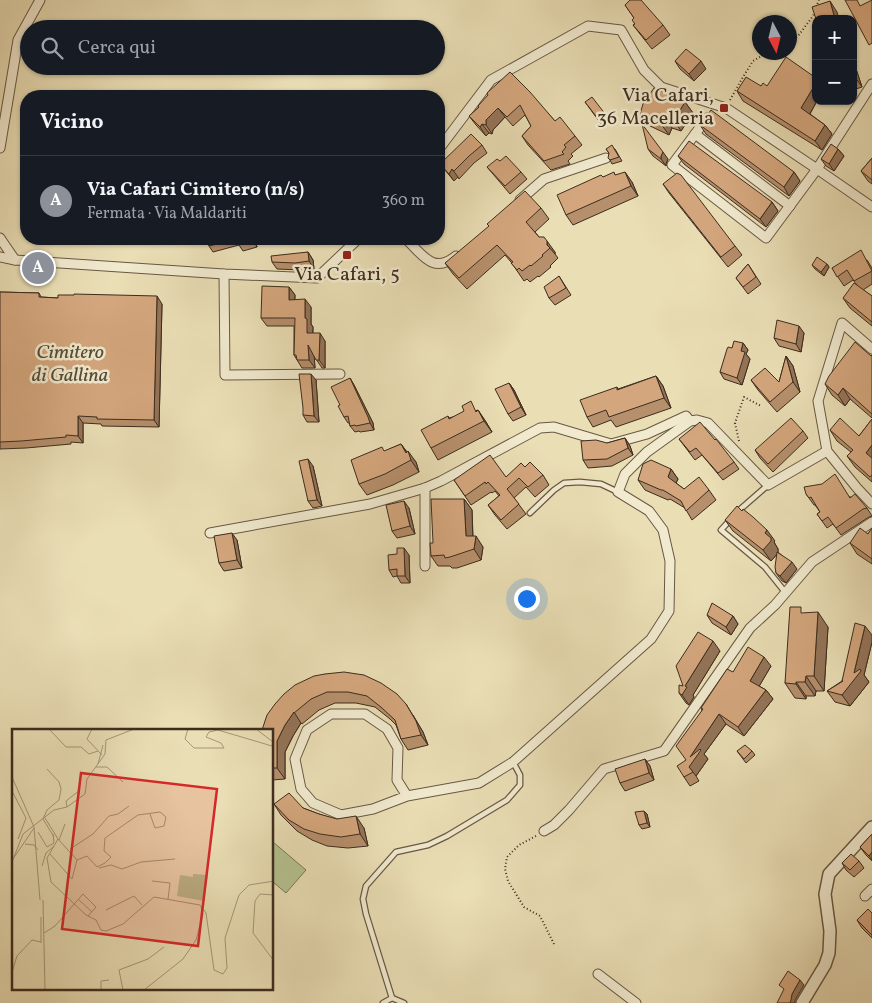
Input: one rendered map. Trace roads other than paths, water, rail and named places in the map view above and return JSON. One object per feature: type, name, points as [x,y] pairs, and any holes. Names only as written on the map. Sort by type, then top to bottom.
[{"type":"street","points":[[29,20],[40,0]]},
{"type":"street","points":[[445,141],[491,80],[588,26],[621,30],[644,70],[661,87],[726,108],[872,207]]},
{"type":"street","points":[[0,148],[20,36]]},
{"type":"street","points":[[716,106],[672,165],[766,238],[817,169],[872,84]]},
{"type":"street","points":[[694,134],[790,206]]},
{"type":"street","points":[[515,204],[544,179],[606,158]]},
{"type":"street","points":[[0,238],[15,260]]},
{"type":"street","points":[[0,257],[15,260],[224,274],[317,278],[352,245]]},
{"type":"street","points":[[412,245],[430,262],[439,265],[450,261],[464,248]]},
{"type":"street","points":[[224,274],[225,376],[340,374]]},
{"type":"street","points":[[872,348],[842,324],[818,401],[827,451],[872,504]]},
{"type":"street","points":[[210,533],[370,504],[425,488],[540,428],[554,427],[610,444],[647,434],[686,416],[690,421]]},
{"type":"street","points":[[406,796],[397,780],[398,748],[387,729],[365,714],[332,714],[307,730],[295,759],[301,789],[313,803],[341,815],[373,809],[406,796],[479,783],[513,762],[651,640],[669,611],[670,561],[663,530],[649,511],[618,492],[625,474],[647,452],[690,421],[698,420],[708,423],[768,485],[827,451]]},
{"type":"street","points":[[425,488],[425,566]]},
{"type":"street","points":[[544,831],[554,825],[569,810],[604,770],[664,751],[750,628],[775,605],[812,562],[872,522]]},
{"type":"street","points":[[802,1003],[825,965],[828,953],[830,931],[825,894],[829,874],[872,827]]},
{"type":"street","points":[[865,896],[872,889]]},
{"type":"street","points":[[598,974],[636,1003]]},
{"type":"lane","points":[[530,513],[564,483],[601,484],[618,492]]},
{"type":"lane","points":[[768,485],[736,513],[721,530],[765,567],[786,593]]},
{"type":"lane","points":[[392,998],[366,914],[363,899],[366,886],[396,852],[428,845],[441,839],[507,800],[520,785],[520,775],[513,762]]},
{"type":"lane","points":[[383,1003],[392,998]]},
{"type":"lane","points":[[392,998],[404,1003]]},
{"type":"place","name":"Via Cafari, 36 Macelleria","points":[[724,108]]},
{"type":"place","name":"Via Cafari, 5","points":[[347,255]]},
{"type":"place","name":"Via Cafari Cimitero (n/s)","points":[[38,268]]},
{"type":"park label","name":"Cimitero di Gallina","points":[[70,364]]}]
